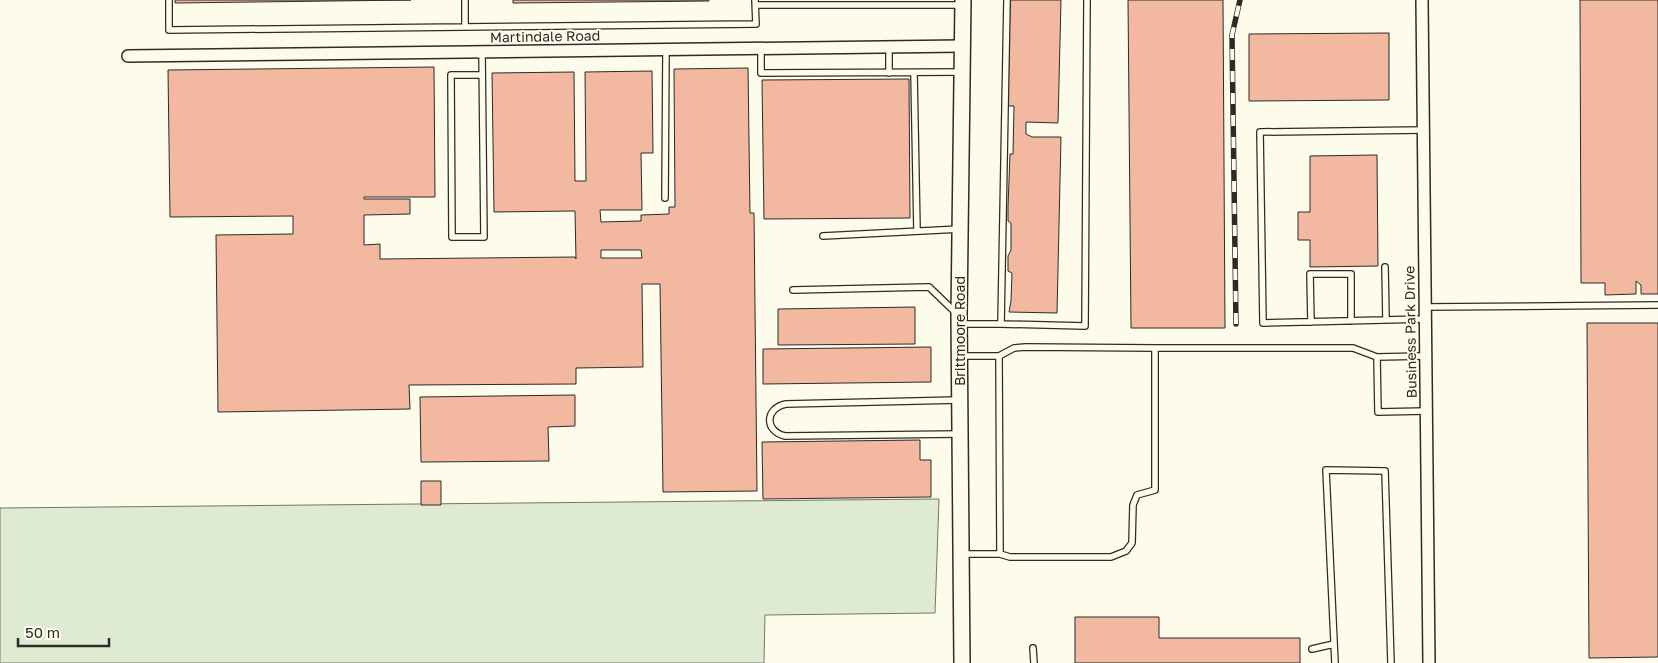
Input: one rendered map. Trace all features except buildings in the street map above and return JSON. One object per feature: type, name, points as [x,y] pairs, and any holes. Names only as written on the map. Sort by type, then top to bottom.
[{"type":"main road","name":"Brittmoore Road","points":[[962,663],[959,320],[963,3]]},
{"type":"street","name":"Business Park Drive","points":[[1422,0],[1428,663]]},
{"type":"street","name":"Martindale Road","points":[[128,56],[962,46]]},
{"type":"lane","points":[[168,0],[169,30],[756,24],[756,3],[963,3]]},
{"type":"lane","points":[[465,0],[465,27]]},
{"type":"lane","points":[[1001,324],[1007,0]]},
{"type":"lane","points":[[793,290],[930,287],[959,320],[1001,324],[1084,326],[1088,0]]},
{"type":"lane","points":[[889,47],[889,73]]},
{"type":"lane","points":[[761,48],[761,73],[962,72]]},
{"type":"lane","points":[[665,198],[666,50]]},
{"type":"lane","points":[[482,52],[484,237],[452,237],[451,75],[482,75]]},
{"type":"lane","points":[[914,73],[917,231]]},
{"type":"lane","points":[[1423,130],[1260,132],[1263,323],[1425,319]]},
{"type":"lane","points":[[823,236],[960,229]]},
{"type":"lane","points":[[1385,267],[1386,320]]},
{"type":"lane","points":[[1310,322],[1310,274],[1351,274],[1351,321]]},
{"type":"lane","points":[[1425,307],[1658,305]]},
{"type":"lane","points":[[959,356],[999,356],[1014,348],[1026,347],[1353,348],[1376,357],[1426,356]]},
{"type":"lane","points":[[961,554],[1111,557],[1126,551],[1132,543],[1133,505],[1137,495],[1155,490],[1155,348]]},
{"type":"lane","points":[[999,356],[1000,554]]},
{"type":"lane","points":[[1376,357],[1378,412],[1426,411]]},
{"type":"lane","points":[[959,400],[786,404],[778,406],[773,410],[769,419],[772,428],[778,434],[786,436],[959,434]]},
{"type":"lane","points":[[1335,663],[1326,470],[1385,471],[1391,663]]},
{"type":"lane","points":[[1312,649],[1334,644]]},
{"type":"lane","points":[[1033,648],[1034,663]]},
{"type":"green space","points":[[939,499],[935,613],[765,615],[764,663],[0,663],[0,508]]},
{"type":"railway","points":[[1236,324],[1232,35],[1240,0]]}]
